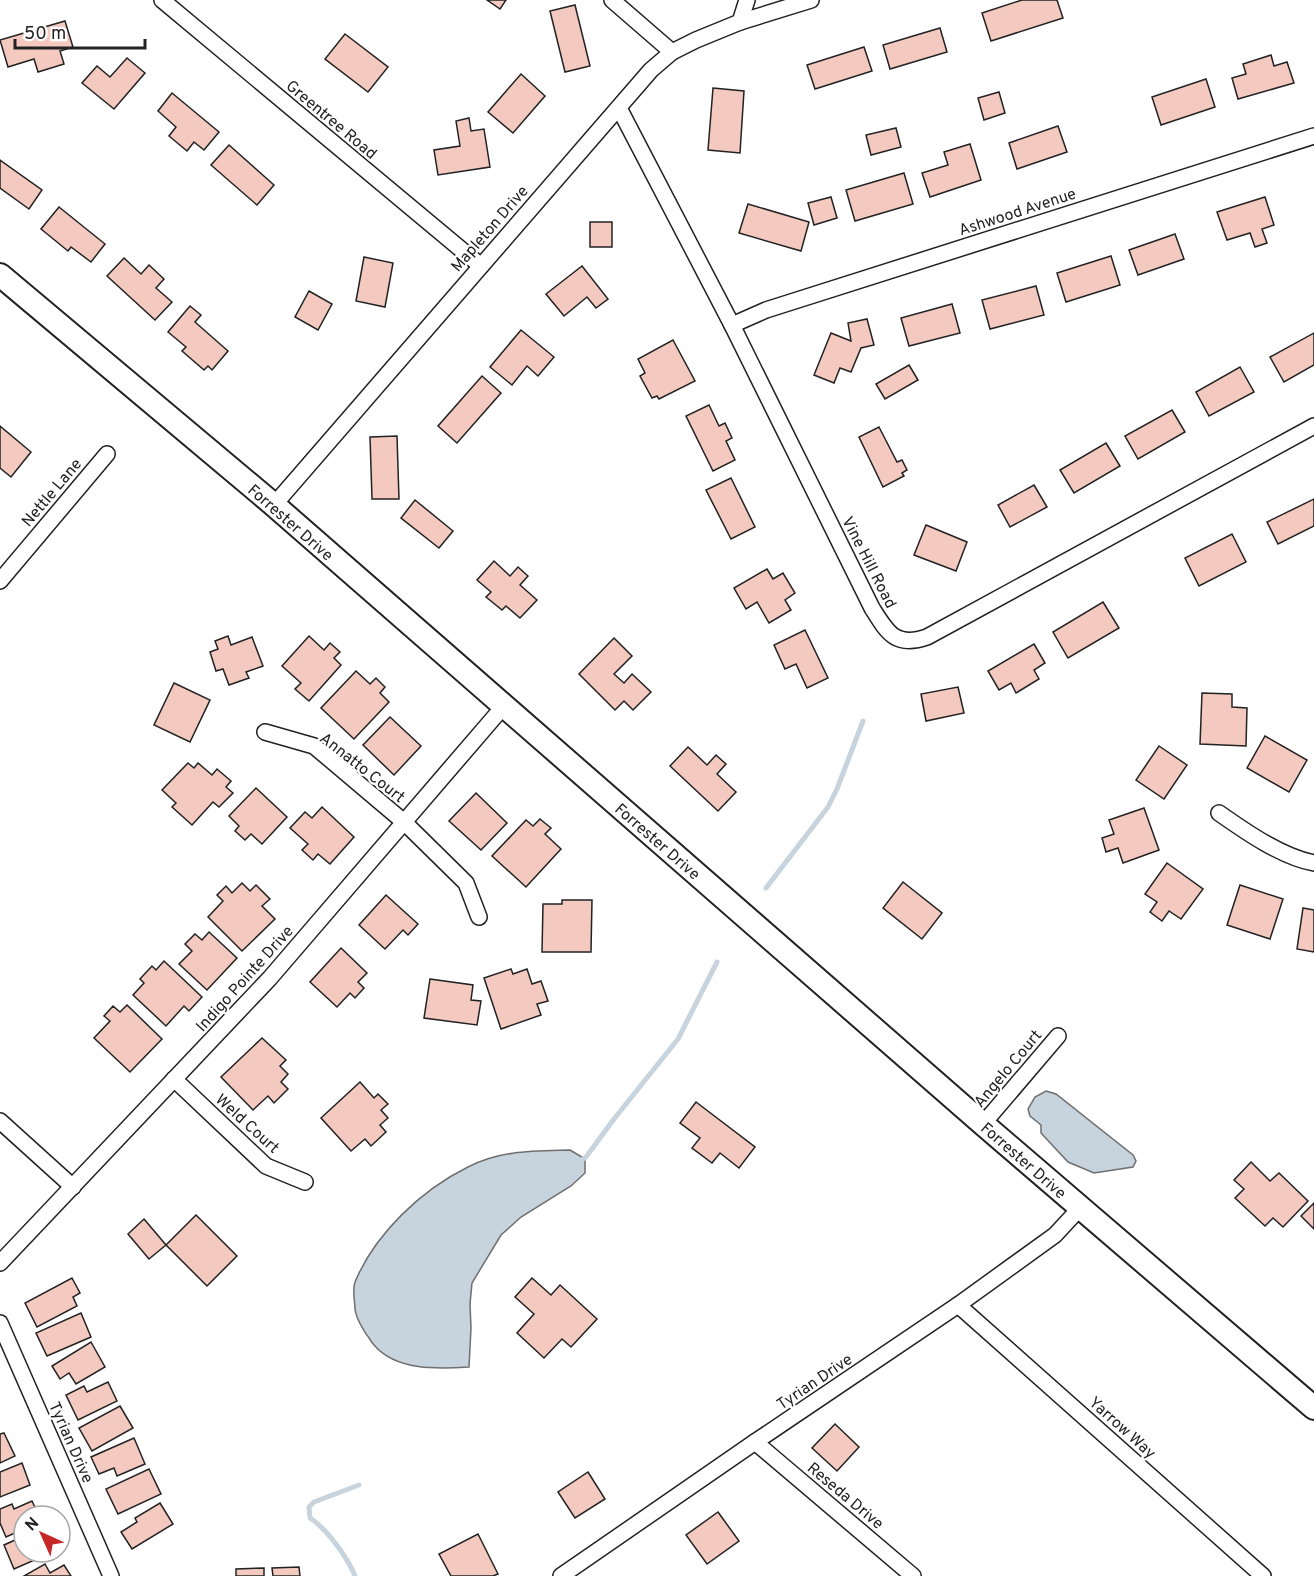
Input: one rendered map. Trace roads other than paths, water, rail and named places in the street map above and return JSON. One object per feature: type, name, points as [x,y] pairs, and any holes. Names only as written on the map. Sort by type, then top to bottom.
[{"type":"street","name":"Greentree Road","points":[[162,0],[480,266]]},
{"type":"street","points":[[612,0],[672,52]]},
{"type":"street","points":[[740,22],[747,0]]},
{"type":"street","name":"Mapleton Drive","points":[[274,505],[651,69],[672,52],[696,40],[740,22],[812,0]]},
{"type":"street","name":"Vine Hill Road","points":[[619,108],[732,325],[872,608],[893,636],[906,642],[915,642],[927,637],[1314,426]]},
{"type":"street","name":"Ashwood Avenue","points":[[732,325],[766,310],[1314,136]]},
{"type":"street","name":"Forrester Drive","points":[[0,275],[274,505],[983,1124],[1314,1408]]},
{"type":"street","name":"Nettle Lane","points":[[0,581],[107,454]]},
{"type":"street","name":"Indigo Pointe Drive","points":[[0,1263],[270,978],[503,707]]},
{"type":"street","name":"Annatto Court","points":[[265,732],[314,746],[404,822],[466,883],[479,917]]},
{"type":"street","points":[[1219,813],[1240,829],[1273,848],[1306,862],[1314,863]]},
{"type":"street","name":"Angelo Court","points":[[983,1124],[1058,1036]]},
{"type":"street","name":"Weld Court","points":[[174,1079],[266,1166],[305,1182]]},
{"type":"street","points":[[0,1121],[73,1187]]},
{"type":"street","name":"Tyrian Drive","points":[[561,1576],[958,1305],[1055,1235],[1080,1208]]},
{"type":"street","name":"Yarrow Way","points":[[958,1305],[1263,1576]]},
{"type":"street","name":"Tyrian Drive","points":[[0,1323],[111,1576]]},
{"type":"street","name":"Reseda Drive","points":[[755,1442],[913,1576]]},
{"type":"waterway","points":[[766,888],[828,807],[863,721]]},
{"type":"waterway","points":[[580,1161],[586,1157],[678,1039],[717,962]]},
{"type":"waterway","points":[[355,1576],[336,1544],[310,1518],[309,1507],[314,1502],[359,1485]]}]
